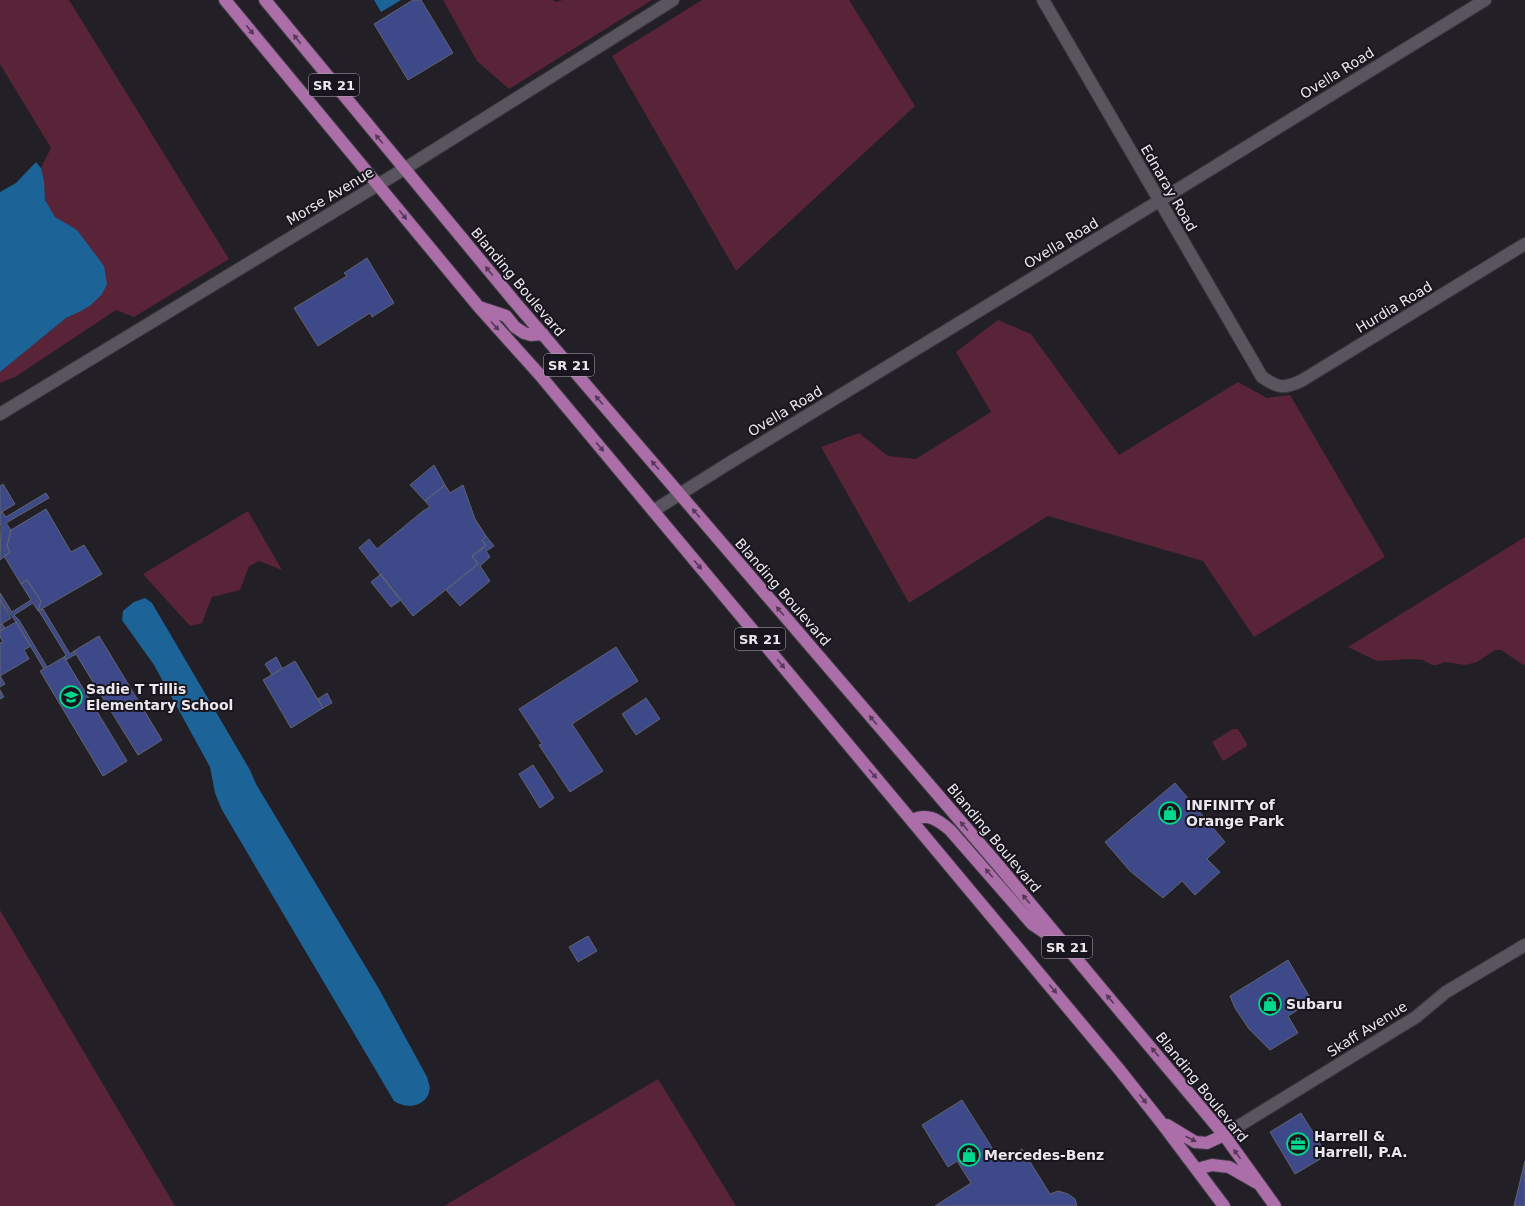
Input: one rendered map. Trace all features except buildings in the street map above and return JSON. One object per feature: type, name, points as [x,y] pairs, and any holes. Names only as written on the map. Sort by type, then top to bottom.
[{"type":"main road","name":"SR 21","points":[[225,0],[478,306],[538,374],[1110,1058],[1224,1206]]},
{"type":"main road","name":"Blanding Boulevard","points":[[265,0],[404,170],[1067,948],[1224,1135],[1275,1206]]},
{"type":"main road","points":[[478,306],[506,316],[515,327],[524,334],[543,334]]},
{"type":"main road","points":[[912,820],[920,816],[927,817],[934,819],[950,830],[1032,924],[1067,948]]},
{"type":"main road","points":[[1160,1121],[1195,1142],[1206,1143],[1224,1135]]},
{"type":"main road","points":[[1197,1169],[1212,1165],[1229,1168],[1260,1185]]},
{"type":"street","name":"Morse Avenue","points":[[0,414],[404,170],[673,0]]},
{"type":"street","name":"Ednaray Road","points":[[1043,0],[1262,377],[1275,386]]},
{"type":"street","name":"Ovella Road","points":[[653,511],[1485,0]]},
{"type":"street","name":"Hurdia Road","points":[[1275,386],[1287,387],[1301,381],[1525,244]]},
{"type":"street","name":"Skaff Avenue","points":[[1224,1135],[1416,1017],[1446,992],[1525,945]]},
{"type":"shaded area","points":[[0,0],[69,0],[229,259],[134,317],[116,310],[15,377],[0,383],[0,372],[66,318],[81,311],[77,230],[54,217],[47,206],[41,168],[51,148],[0,64]]},
{"type":"shaded area","points":[[443,0],[553,0],[555,2],[563,0],[652,0],[509,89],[477,61]]},
{"type":"shaded area","points":[[702,0],[849,0],[915,106],[736,271],[612,56]]},
{"type":"shaded area","points":[[998,320],[1031,334],[1119,455],[1238,382],[1267,398],[1290,395],[1385,557],[1254,637],[1203,561],[1048,516],[909,603],[821,447],[859,433],[888,456],[916,459],[991,412],[956,352]]},
{"type":"shaded area","points":[[248,511],[282,570],[259,561],[249,566],[240,590],[212,597],[202,623],[190,626],[143,574]]},
{"type":"shaded area","points":[[1525,537],[1525,666],[1501,650],[1495,650],[1477,662],[1465,665],[1445,662],[1432,665],[1423,660],[1412,659],[1377,661],[1348,647]]},
{"type":"shaded area","points":[[1233,729],[1238,729],[1247,746],[1223,761],[1212,742]]},
{"type":"shaded area","points":[[0,910],[175,1206],[0,1206]]},
{"type":"shaded area","points":[[658,1079],[736,1206],[444,1206]]},
{"type":"water","points":[[374,0],[401,0],[381,12]]},
{"type":"water","points":[[36,162],[41,168],[44,181],[45,200],[55,217],[77,230],[104,266],[107,284],[102,294],[91,305],[66,318],[0,372],[0,192],[16,183]]},
{"type":"water","points":[[145,598],[152,603],[250,770],[256,784],[379,989],[427,1077],[430,1088],[429,1094],[424,1101],[416,1105],[407,1106],[394,1101],[222,810],[215,793],[210,767],[154,665],[122,620],[123,611],[134,602]]},
{"type":"place","name":"Sadie T Tillis Elementary School","points":[[71,697]]},
{"type":"place","name":"INFINITY of Orange Park","points":[[1170,813]]},
{"type":"place","name":"Subaru","points":[[1270,1004]]},
{"type":"place","name":"Harrell & Harrell, P.A.","points":[[1298,1144]]},
{"type":"place","name":"Mercedes-Benz","points":[[969,1155]]}]
